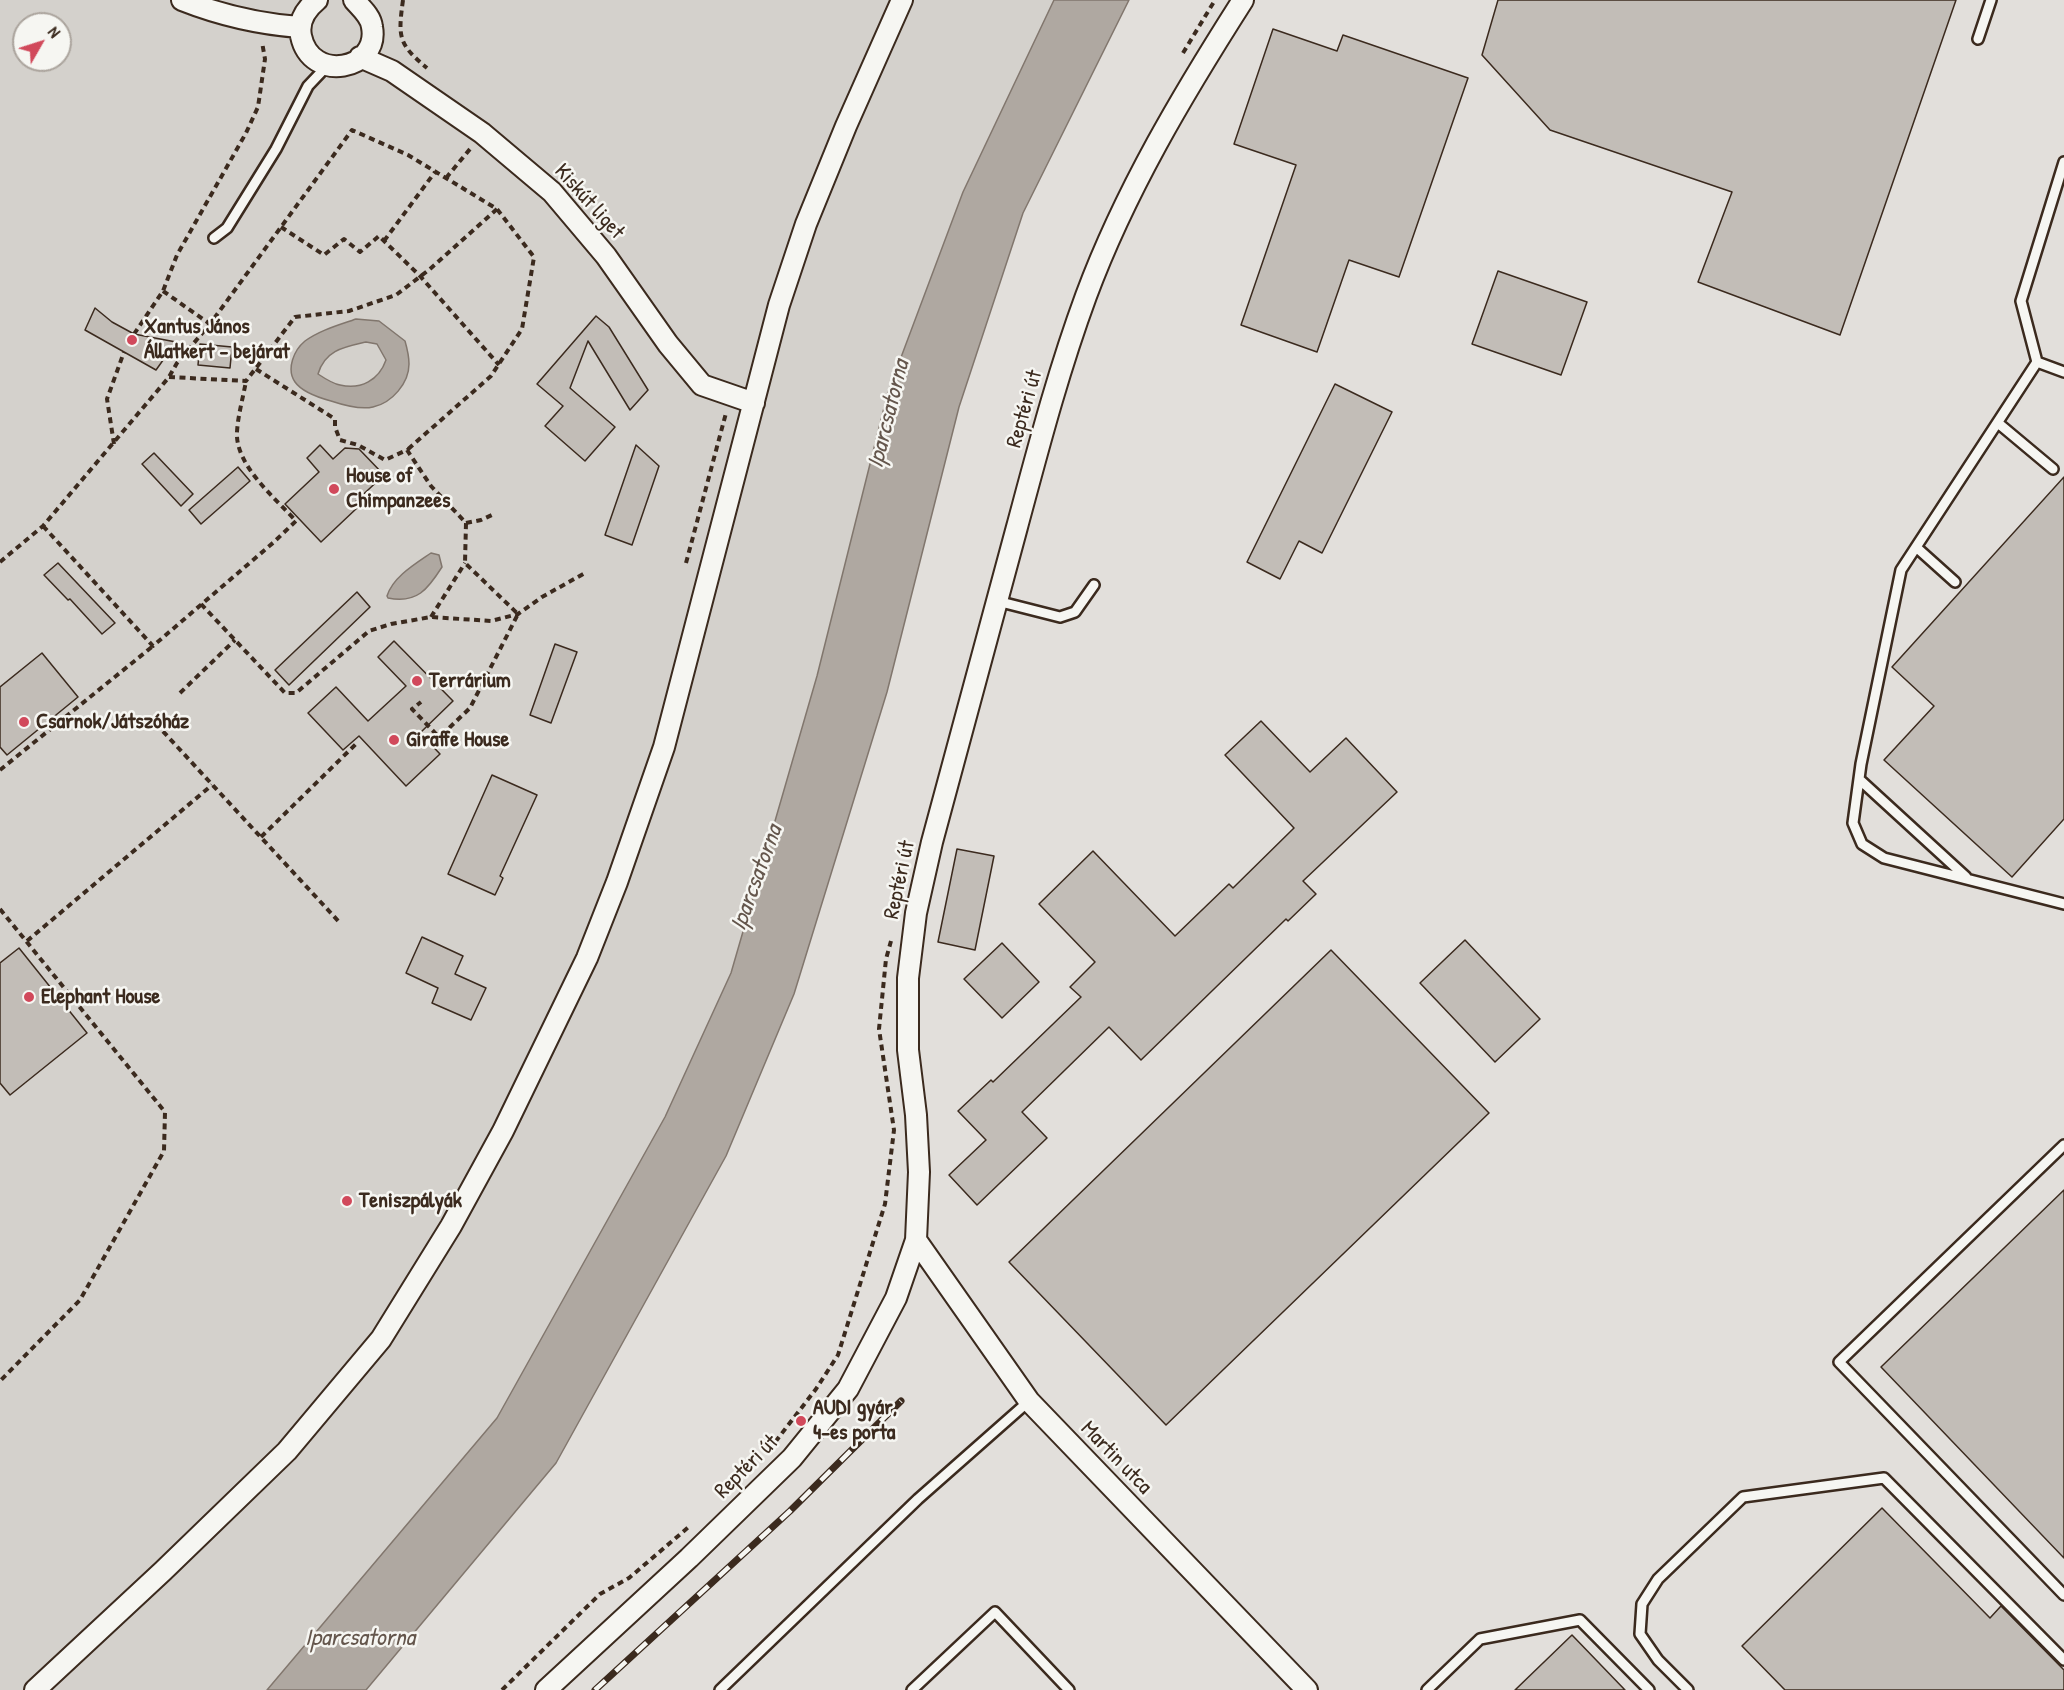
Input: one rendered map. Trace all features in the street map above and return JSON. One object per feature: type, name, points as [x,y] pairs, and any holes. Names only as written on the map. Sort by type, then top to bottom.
[{"type":"street","points":[[182,0],[202,8],[267,25],[299,27]]},
{"type":"street","points":[[317,0],[308,8],[299,27],[303,44],[312,58],[327,66],[344,67],[352,65],[366,52],[371,41],[372,27],[367,14],[354,0]]},
{"type":"street","points":[[34,1690],[163,1571],[287,1451],[381,1339],[451,1226],[503,1131],[587,958],[617,882],[664,747],[779,305],[806,224],[846,126],[903,0]]},
{"type":"street","name":"Reptéri út","points":[[546,1690],[689,1558],[792,1458],[848,1389],[896,1298],[916,1240],[919,1172],[916,1115],[908,1050],[908,978],[916,913],[932,842],[1057,383],[1087,295],[1127,201],[1159,139],[1193,78],[1243,0]]},
{"type":"street","name":"Kiskút liget","points":[[360,57],[392,71],[482,133],[552,192],[606,256],[668,344],[702,385],[754,404]]},
{"type":"street","name":"Martin utca","points":[[916,1240],[1029,1401],[1307,1690]]},
{"type":"lane","points":[[1977,39],[1991,0]]},
{"type":"lane","points":[[214,238],[227,228],[276,149],[308,86],[327,66]]},
{"type":"lane","points":[[2064,162],[2021,302],[2037,362],[1900,570],[1859,779],[1853,823],[1862,844],[1884,858],[2064,904]]},
{"type":"lane","points":[[2037,362],[2064,372]]},
{"type":"lane","points":[[1998,423],[2053,469]]},
{"type":"lane","points":[[1916,547],[1955,582]]},
{"type":"lane","points":[[997,601],[1060,617],[1075,612],[1094,585]]},
{"type":"lane","points":[[1859,779],[1968,879]]},
{"type":"lane","points":[[2064,1145],[1839,1362],[2064,1595]]},
{"type":"lane","points":[[720,1690],[918,1499],[1029,1401]]},
{"type":"lane","points":[[1688,1690],[1658,1660],[1640,1634],[1642,1604],[1658,1580],[1743,1497],[1884,1478],[2064,1660]]},
{"type":"lane","points":[[912,1690],[995,1612],[1069,1690]]},
{"type":"lane","points":[[1427,1690],[1480,1639],[1580,1620],[1649,1690]]},
{"type":"path","points":[[134,334],[163,291],[177,255],[246,134],[258,107],[265,59],[260,32]]},
{"type":"path","points":[[0,562],[44,526],[169,377],[177,363],[210,324],[352,130],[408,156],[497,209],[534,257],[522,329],[492,376],[407,450],[386,460],[358,445],[340,440],[335,427],[335,419],[256,369]]},
{"type":"path","points":[[384,241],[435,172]]},
{"type":"path","points":[[0,770],[153,646],[296,521],[253,474],[240,454],[237,434],[246,381],[295,317],[350,311],[396,295],[497,209]]},
{"type":"path","points":[[281,227],[324,255],[344,239],[360,252],[379,236],[420,276],[499,365]]},
{"type":"path","points":[[163,291],[210,324]]},
{"type":"path","points":[[114,444],[107,399],[124,352]]},
{"type":"path","points":[[169,377],[246,381]]},
{"type":"path","points":[[407,450],[431,486],[466,523],[465,563],[431,616]]},
{"type":"path","points":[[466,523],[492,515]]},
{"type":"path","points":[[44,526],[153,646]]},
{"type":"path","points":[[465,563],[518,614]]},
{"type":"path","points":[[201,604],[285,693],[296,693],[369,631],[431,616],[491,621],[518,614],[542,597],[585,573]]},
{"type":"path","points":[[421,702],[412,709],[437,735],[448,729],[470,708],[518,614]]},
{"type":"path","points":[[180,693],[234,640]]},
{"type":"path","points":[[161,712],[159,728],[341,924]]},
{"type":"path","points":[[261,837],[358,742]]},
{"type":"path","points":[[27,941],[212,785]]},
{"type":"path","points":[[0,909],[165,1112],[164,1151],[80,1300],[0,1381]]},
{"type":"shaded area","points":[[0,0],[1054,0],[963,192],[888,392],[817,676],[731,973],[665,1117],[497,1418],[267,1690],[0,1690]]},
{"type":"shaded area","points":[[1129,0],[2064,0],[2064,1690],[366,1690],[556,1463],[726,1156],[794,994],[887,692],[959,407],[1023,213]]},
{"type":"water","name":"Iparcsatorna","points":[[1054,0],[1129,0],[1023,213],[959,407],[887,692],[794,994],[726,1156],[556,1463],[366,1690],[267,1690],[497,1418],[665,1117],[731,973],[817,676],[888,392],[963,192]]},
{"type":"water","points":[[356,319],[379,321],[405,341],[408,353],[408,371],[403,385],[387,401],[368,408],[346,405],[312,394],[295,382],[291,371],[292,360],[305,341],[330,328]],"holes":[[[366,342],[377,344],[386,360],[379,373],[368,382],[355,386],[340,385],[318,374],[325,360],[336,351]]]},
{"type":"water","points":[[431,553],[439,555],[442,567],[432,582],[414,597],[388,598],[390,589],[399,577]]},
{"type":"building","points":[[1498,0],[1956,0],[1840,335],[1698,282],[1732,192],[1550,130],[1482,55]]},
{"type":"building","points":[[1273,29],[1337,51],[1343,35],[1468,78],[1399,277],[1349,260],[1317,352],[1241,325],[1296,165],[1234,144]]},
{"type":"building","points":[[1498,271],[1587,302],[1561,375],[1472,344]]},
{"type":"building","name":"Xantus János Állatkert - bejárat","points":[[95,308],[112,322],[134,334],[176,342],[156,370],[85,330]]},
{"type":"building","points":[[596,316],[609,327],[648,390],[630,410],[588,341],[570,388],[615,427],[585,461],[545,426],[563,406],[537,384]]},
{"type":"building","points":[[200,344],[232,347],[230,368],[198,365]]},
{"type":"building","points":[[1335,384],[1392,412],[1322,553],[1299,541],[1280,579],[1247,562]]},
{"type":"building","name":"House of Chimpanzees","points":[[320,445],[333,459],[345,448],[359,449],[384,475],[353,504],[357,508],[321,542],[285,504],[319,472],[307,458]]},
{"type":"building","points":[[636,445],[659,466],[632,545],[605,535]]},
{"type":"building","points":[[154,453],[193,494],[181,506],[142,464]]},
{"type":"building","points":[[238,467],[250,481],[201,524],[189,510]]},
{"type":"building","points":[[2064,477],[2064,819],[2012,877],[1884,760],[1934,706],[1892,667]]},
{"type":"building","points":[[58,563],[115,623],[102,634],[44,575]]},
{"type":"building","points":[[357,592],[370,607],[289,685],[275,670]]},
{"type":"building","name":"Giraffe House","points":[[394,641],[453,701],[420,733],[440,754],[406,786],[359,736],[343,750],[308,713],[336,687],[368,721],[406,686],[378,657]]},
{"type":"building","points":[[555,644],[577,652],[551,723],[530,715]]},
{"type":"building","name":"Csarnok/Játszóház","points":[[42,653],[78,697],[7,755],[0,747],[0,687]]},
{"type":"building","points":[[1261,721],[1310,772],[1346,738],[1397,792],[1303,881],[1316,894],[1288,921],[1286,919],[1141,1060],[1109,1027],[1022,1112],[1047,1138],[977,1205],[949,1175],[986,1140],[958,1111],[991,1080],[993,1082],[1081,997],[1070,987],[1095,962],[1039,904],[1093,851],[1175,936],[1229,884],[1233,888],[1294,828],[1225,755]]},
{"type":"building","points":[[492,775],[537,795],[500,876],[503,878],[495,895],[448,874]]},
{"type":"building","points":[[957,849],[994,856],[975,950],[938,942]]},
{"type":"building","points":[[422,937],[463,956],[455,974],[486,988],[471,1020],[432,1003],[438,988],[406,973]]},
{"type":"building","points":[[1465,940],[1540,1019],[1495,1062],[1420,983]]},
{"type":"building","points":[[1002,943],[1039,982],[1002,1018],[964,979]]},
{"type":"building","name":"Elephant House","points":[[19,948],[87,1033],[10,1095],[0,1083],[0,963]]},
{"type":"building","points":[[1331,950],[1489,1113],[1166,1425],[1009,1262]]},
{"type":"building","points":[[2064,1190],[2064,1558],[1881,1367]]},
{"type":"building","points":[[1882,1508],[1990,1618],[2001,1606],[2064,1670],[2064,1690],[1785,1690],[1742,1646]]},
{"type":"building","points":[[1572,1635],[1625,1690],[1515,1690]]},
{"type":"railway","points":[[595,1690],[790,1511],[901,1401]]},
{"type":"place","name":"Xantus János Állatkert - bejárat","points":[[132,340]]},
{"type":"place","name":"House of Chimpanzees","points":[[334,489]]},
{"type":"place","name":"Terrárium","points":[[417,681]]},
{"type":"place","name":"Csarnok/Játszóház","points":[[24,722]]},
{"type":"place","name":"Giraffe House","points":[[394,740]]},
{"type":"place","name":"Elephant House","points":[[29,997]]},
{"type":"place","name":"Teniszpályák","points":[[347,1201]]},
{"type":"place","name":"AUDI gyár, 4-es porta","points":[[801,1421]]}]
